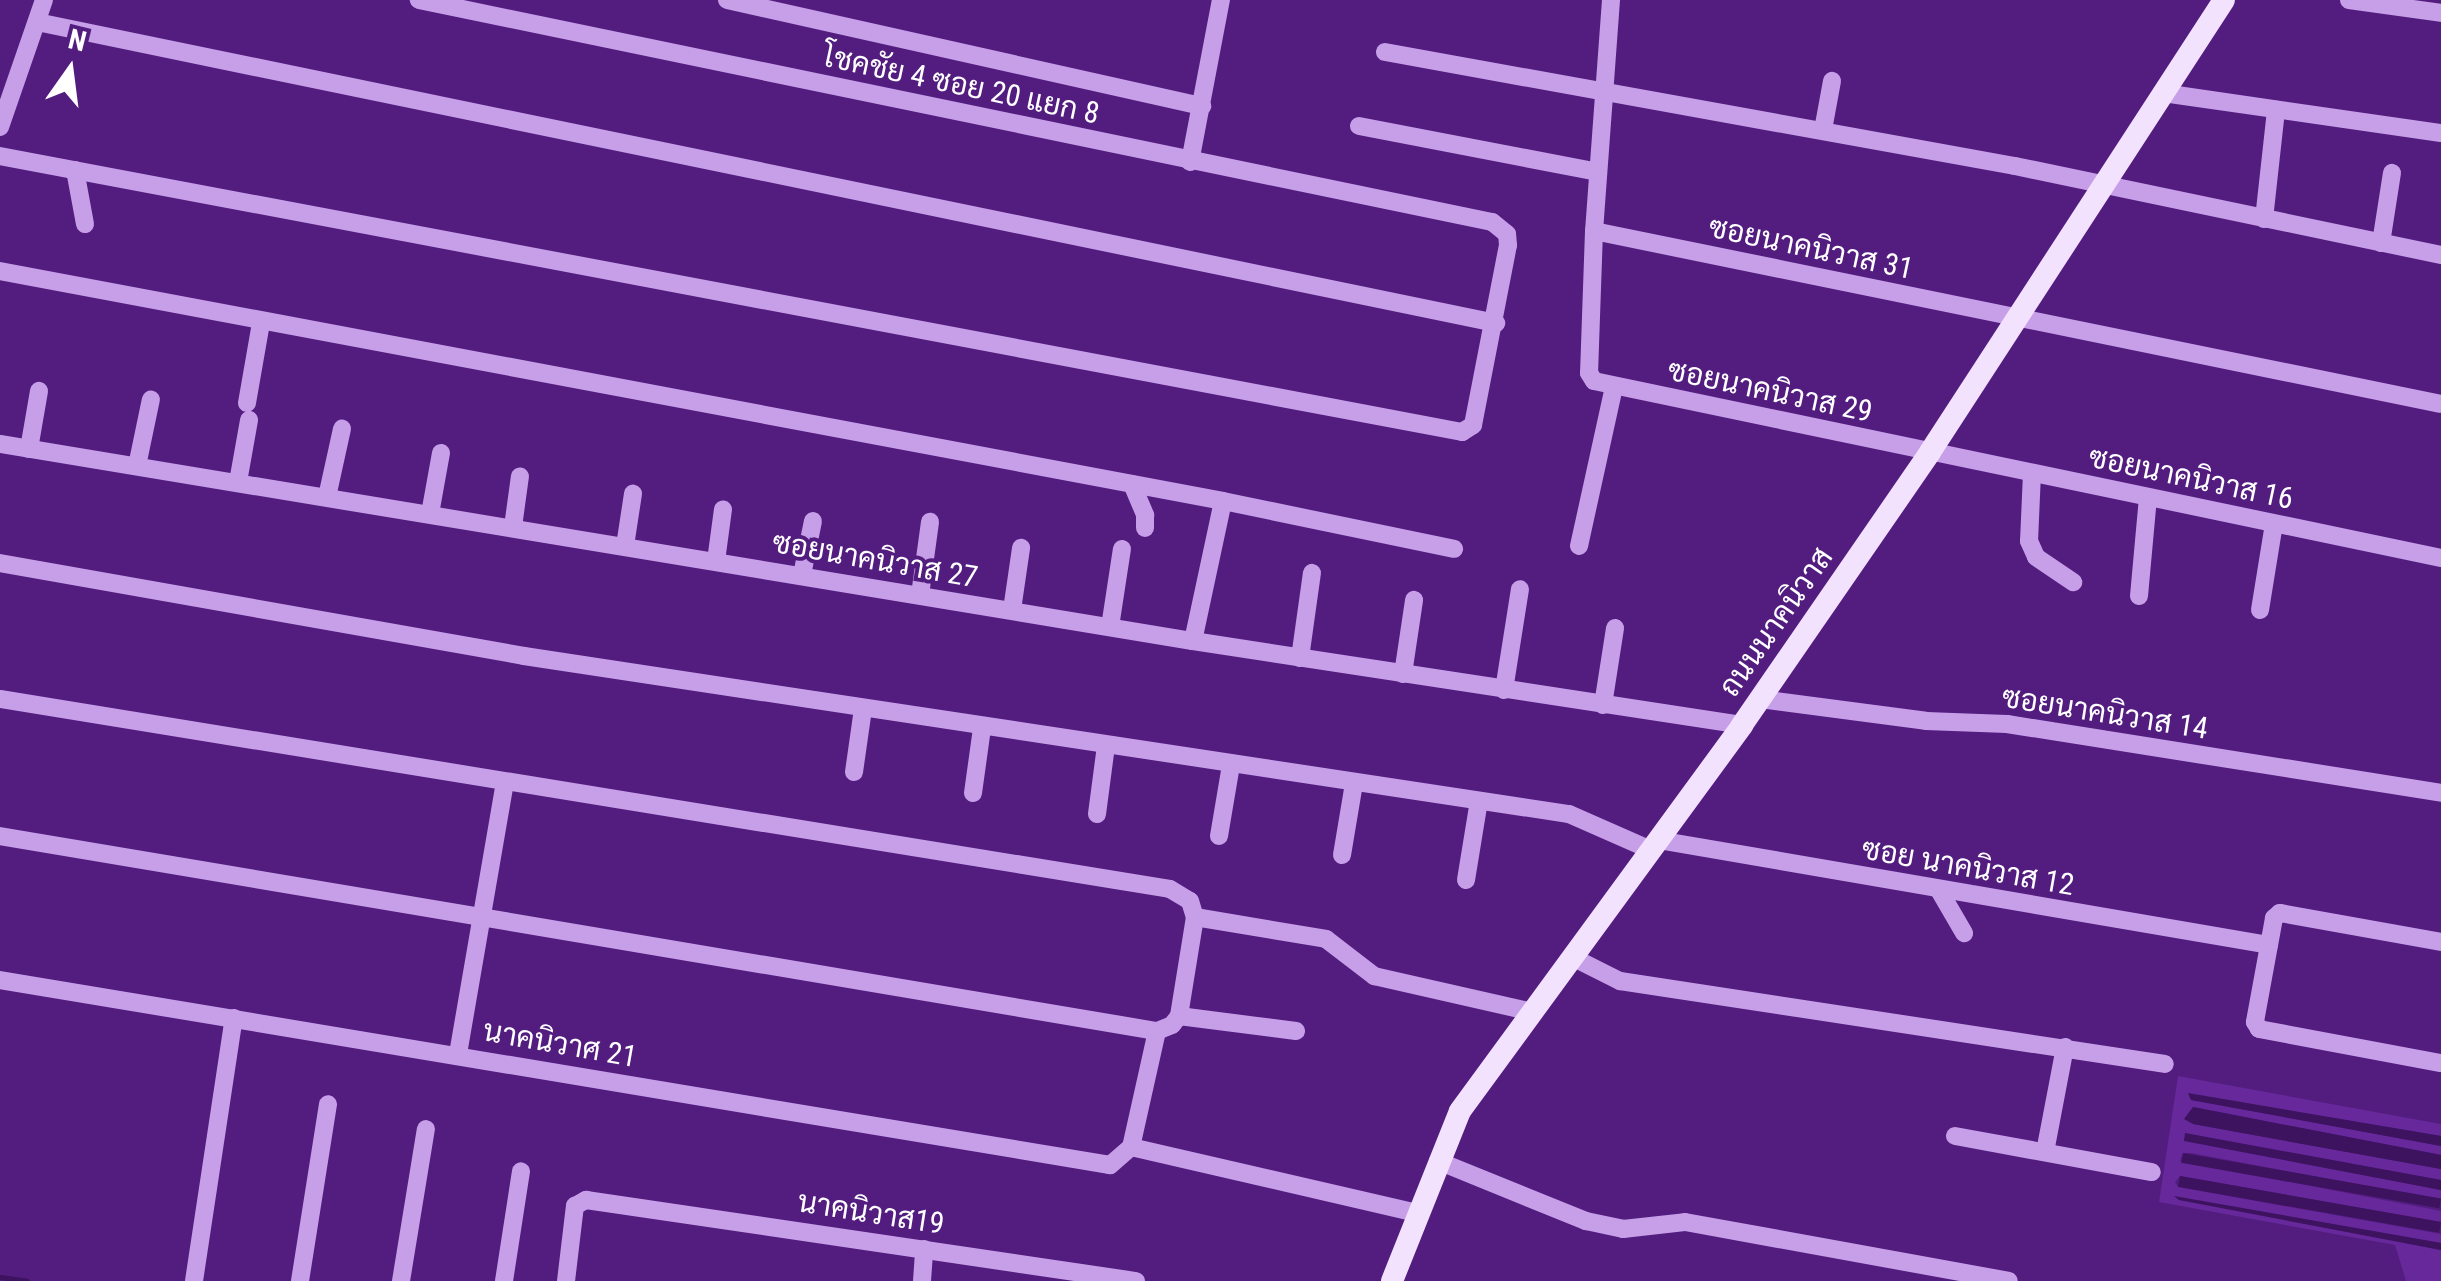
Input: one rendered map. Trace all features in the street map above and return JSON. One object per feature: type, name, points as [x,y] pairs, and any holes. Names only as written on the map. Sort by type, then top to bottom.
[{"type":"main road","name":"ถนนนาคนิวาส","points":[[1392,1281],[1460,1112],[1742,725],[1930,452],[2224,0]]},
{"type":"street","points":[[0,127],[7,86],[44,0]]},
{"type":"street","name":"โชคชัย 4 ซอย 20 แยก 8","points":[[419,0],[1492,222],[1507,234],[1508,245],[1496,323]]},
{"type":"street","points":[[728,0],[1202,106]]},
{"type":"street","points":[[1190,162],[1221,0]]},
{"type":"street","points":[[1579,546],[1607,386],[1589,373],[1602,90],[1611,0]]},
{"type":"street","points":[[2350,0],[2441,14]]},
{"type":"street","points":[[0,156],[1462,432],[1469,431],[1477,415],[1496,323],[37,22]]},
{"type":"street","points":[[1385,52],[1823,130],[2441,254]]},
{"type":"street","points":[[1823,130],[1832,81]]},
{"type":"street","points":[[2164,93],[2441,133]]},
{"type":"street","points":[[2264,220],[2276,110]]},
{"type":"street","points":[[1359,126],[1598,172]]},
{"type":"street","points":[[75,170],[85,224]]},
{"type":"street","points":[[2380,242],[2392,173]]},
{"type":"street","name":"ซอยนาคนิวาส 31","points":[[1594,231],[2441,404]]},
{"type":"street","points":[[0,272],[1223,501],[1454,549]]},
{"type":"street","points":[[238,482],[261,323]]},
{"type":"street","name":"ซอยนาคนิวาส 29","points":[[1607,386],[1930,452]]},
{"type":"street","points":[[29,449],[39,391]]},
{"type":"street","points":[[137,466],[151,399]]},
{"type":"street","points":[[327,497],[342,429]]},
{"type":"street","name":"ซอยนาคนิวาส 27","points":[[0,444],[1300,658],[1742,725]]},
{"type":"street","name":"ซอยนาคนิวาส 16","points":[[1930,452],[2441,558]]},
{"type":"street","points":[[430,514],[442,453]]},
{"type":"street","points":[[2032,474],[2030,541],[2036,558],[2074,582]]},
{"type":"street","points":[[512,527],[520,476]]},
{"type":"street","points":[[1132,484],[1145,516],[1145,528]]},
{"type":"street","points":[[625,546],[632,494]]},
{"type":"street","points":[[2139,596],[2148,497]]},
{"type":"street","points":[[1193,640],[1223,501]]},
{"type":"street","points":[[716,561],[723,509]]},
{"type":"street","points":[[802,576],[813,522]]},
{"type":"street","points":[[920,595],[930,522]]},
{"type":"street","points":[[2260,610],[2274,524]]},
{"type":"street","points":[[1012,610],[1021,548]]},
{"type":"street","points":[[1110,627],[1122,549]]},
{"type":"street","name":"ซอย นาคนิวาส 12","points":[[0,564],[524,656],[1479,801],[1589,820],[1654,845],[2269,944]]},
{"type":"street","points":[[1300,658],[1312,573]]},
{"type":"street","points":[[1504,690],[1520,589]]},
{"type":"street","points":[[1403,674],[1414,600]]},
{"type":"street","points":[[1603,705],[1615,628]]},
{"type":"street","points":[[0,699],[1170,889],[1190,901],[1195,917],[1179,1016],[1172,1026],[1157,1031],[0,836]]},
{"type":"street","name":"ซอยนาคนิวาส 14","points":[[1760,699],[1926,720],[2008,724],[2441,793]]},
{"type":"street","points":[[854,772],[863,709]]},
{"type":"street","points":[[973,793],[982,728]]},
{"type":"street","points":[[1097,814],[1106,746]]},
{"type":"street","points":[[1218,836],[1231,765]]},
{"type":"street","points":[[458,1054],[505,782]]},
{"type":"street","points":[[1342,854],[1354,782]]},
{"type":"street","points":[[1466,880],[1479,801]]},
{"type":"street","points":[[1939,890],[1964,933]]},
{"type":"street","points":[[2441,942],[2286,912],[2274,918],[2254,1022],[2258,1029],[2441,1063]]},
{"type":"street","points":[[1195,917],[1326,939],[1374,976],[1532,1012]]},
{"type":"street","points":[[1572,957],[1620,981],[2165,1064]]},
{"type":"street","name":"นาคนิวาศ 21","points":[[0,980],[1110,1165],[1131,1147]]},
{"type":"street","points":[[1179,1016],[1296,1031]]},
{"type":"street","points":[[194,1281],[234,1018]]},
{"type":"street","points":[[1157,1031],[1131,1147],[1418,1213]]},
{"type":"street","points":[[2045,1152],[2065,1047]]},
{"type":"street","points":[[300,1281],[328,1104]]},
{"type":"street","points":[[401,1281],[426,1129]]},
{"type":"street","points":[[1955,1136],[2152,1172]]},
{"type":"street","points":[[1438,1161],[1586,1222],[1623,1229],[1685,1222],[2009,1281]]},
{"type":"street","points":[[504,1281],[521,1171]]},
{"type":"street","name":"นาคนิวาส19","points":[[566,1281],[575,1206],[597,1200],[1136,1281]]},
{"type":"street","points":[[922,1281],[924,1249]]},
{"type":"shaded area","points":[[2178,1076],[2441,1124],[2441,1136],[2188,1094],[2192,1100],[2441,1146],[2441,1155],[2193,1107],[2193,1124],[2441,1169],[2441,1180],[2186,1134],[2184,1140],[2441,1190],[2441,1200],[2191,1153],[2183,1153],[2180,1161],[2441,1211],[2441,1222],[2180,1176],[2175,1182],[2178,1187],[2441,1234],[2441,1243],[2176,1197],[2441,1250],[2441,1281],[2406,1281],[2395,1245],[2159,1202]]},
{"type":"shaded area","points":[[2188,1093],[2441,1136],[2441,1146],[2191,1100]]},
{"type":"shaded area","points":[[2193,1107],[2441,1155],[2441,1169],[2193,1124],[2184,1119]]},
{"type":"shaded area","points":[[2185,1133],[2441,1180],[2441,1190],[2184,1141]]},
{"type":"shaded area","points":[[2183,1153],[2441,1198],[2439,1208],[2181,1163]]},
{"type":"shaded area","points":[[2180,1176],[2441,1222],[2439,1233],[2178,1187]]},
{"type":"shaded area","points":[[2174,1196],[2441,1243],[2441,1250],[2179,1200]]},
{"type":"waterway","points":[[0,1277],[27,1281]]}]
